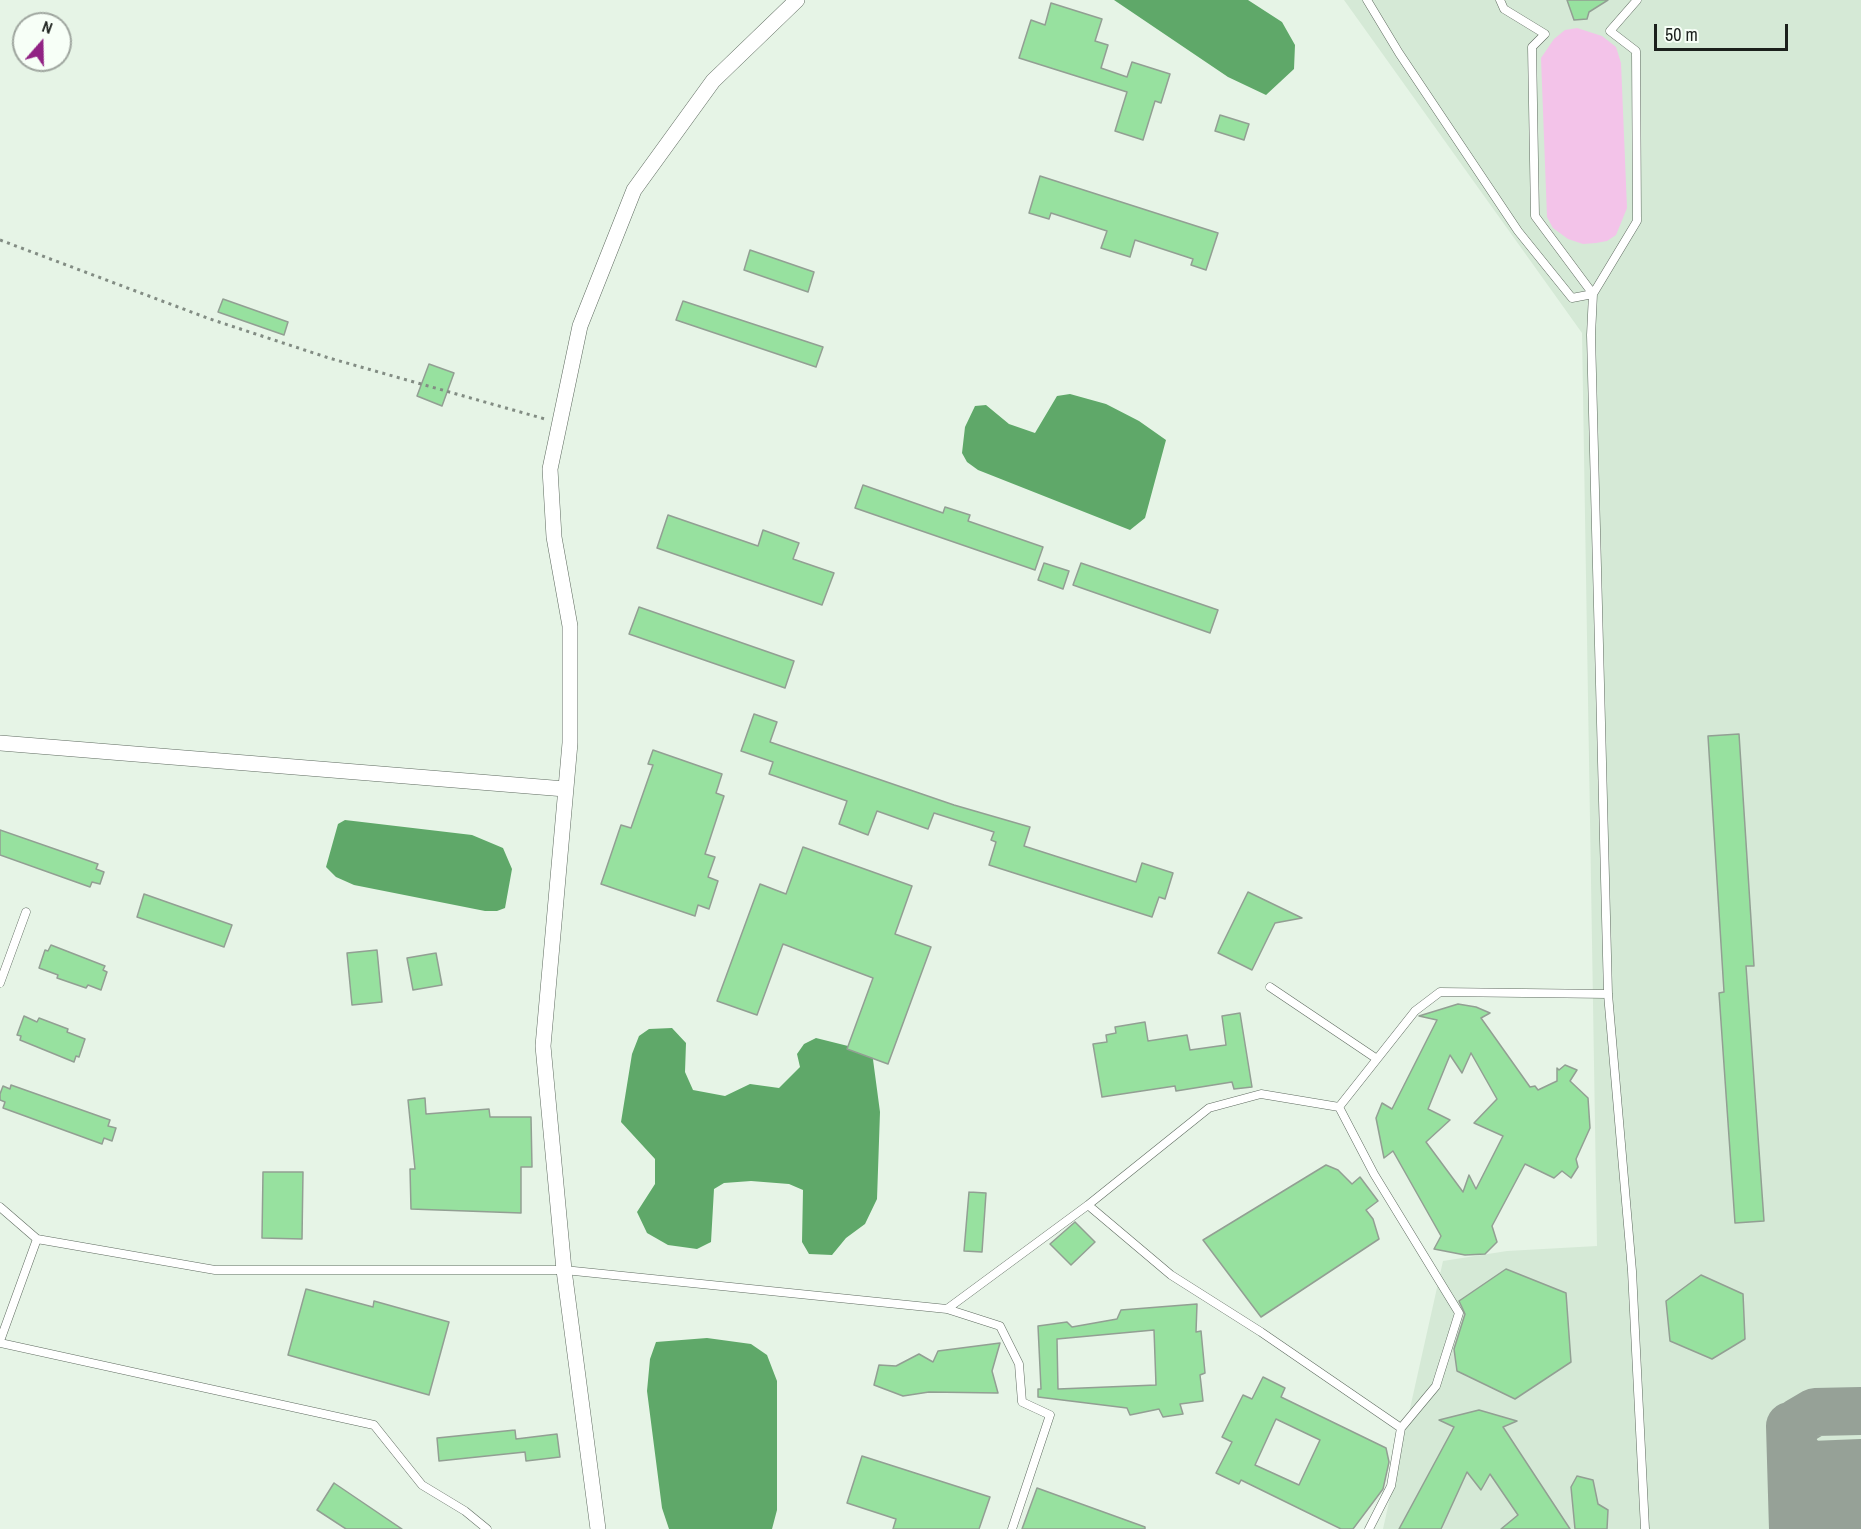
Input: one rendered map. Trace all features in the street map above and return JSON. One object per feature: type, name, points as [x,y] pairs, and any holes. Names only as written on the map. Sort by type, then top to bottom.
[{"type":"street","points":[[598,1529],[564,1270],[543,1046],[570,743],[570,626],[554,537],[550,469],[580,326],[634,190],[713,81],[797,0]]},
{"type":"street","points":[[0,743],[565,789]]},
{"type":"lane","points":[[1367,0],[1399,53],[1518,231],[1572,298],[1593,294]]},
{"type":"lane","points":[[1500,0],[1504,9],[1545,34],[1532,47],[1534,216],[1593,294]]},
{"type":"lane","points":[[1637,0],[1610,31],[1636,51],[1638,221],[1593,294],[1591,335],[1608,994],[1632,1271],[1645,1529]]},
{"type":"lane","points":[[0,983],[26,912]]},
{"type":"lane","points":[[1270,987],[1377,1059]]},
{"type":"lane","points":[[1339,1107],[1415,1011],[1440,992],[1608,994]]},
{"type":"lane","points":[[947,1309],[1088,1205],[1209,1108],[1262,1094],[1339,1107]]},
{"type":"lane","points":[[1339,1107],[1374,1174],[1459,1313],[1436,1386],[1401,1428],[1391,1486],[1369,1529]]},
{"type":"lane","points":[[1088,1205],[1171,1275],[1262,1332],[1401,1428]]},
{"type":"lane","points":[[0,1207],[37,1239],[215,1270],[564,1270],[947,1309],[999,1326],[1019,1364],[1022,1402],[1050,1415],[1012,1529]]},
{"type":"lane","points":[[37,1239],[0,1342],[374,1425],[422,1485],[465,1511],[487,1529]]},
{"type":"path","points":[[0,240],[210,319],[329,358],[559,423]]},
{"type":"shaded area","points":[[1114,0],[1248,0],[1282,22],[1295,45],[1294,69],[1266,95],[1228,77]]},
{"type":"shaded area","points":[[1344,0],[1861,0],[1861,1529],[1383,1529],[1443,1261],[1507,1251],[1597,1246],[1582,333]]},
{"type":"shaded area","points":[[1577,28],[1602,36],[1616,47],[1621,63],[1627,208],[1616,235],[1607,241],[1583,244],[1568,239],[1553,228],[1547,217],[1541,58],[1554,39],[1565,30]]},
{"type":"shaded area","points":[[1070,394],[1106,404],[1139,421],[1166,440],[1145,518],[1130,530],[978,470],[967,462],[962,453],[965,427],[975,406],[986,405],[1009,424],[1035,433],[1057,396]]},
{"type":"shaded area","points":[[345,820],[472,835],[503,848],[512,869],[505,908],[485,911],[354,885],[336,877],[326,867],[338,824]]},
{"type":"shaded area","points":[[672,1028],[686,1043],[685,1072],[693,1090],[725,1096],[750,1084],[779,1088],[800,1067],[797,1054],[804,1044],[816,1038],[872,1052],[880,1112],[877,1199],[865,1224],[846,1238],[832,1255],[809,1254],[802,1242],[803,1190],[789,1184],[751,1181],[724,1183],[714,1189],[711,1242],[697,1249],[668,1245],[647,1233],[637,1212],[655,1184],[655,1159],[621,1122],[632,1054],[639,1036],[649,1029]]},
{"type":"shaded area","points":[[707,1338],[751,1344],[767,1355],[777,1381],[777,1510],[772,1529],[669,1529],[662,1508],[647,1391],[650,1359],[656,1342]]},
{"type":"building","points":[[1567,0],[1608,0],[1589,12],[1587,19],[1574,20]]},
{"type":"building","points":[[1051,3],[1102,19],[1095,41],[1108,45],[1101,68],[1127,77],[1132,62],[1170,74],[1161,103],[1155,101],[1143,140],[1115,131],[1127,92],[1019,58],[1031,20],[1045,25]]},
{"type":"building","points":[[1220,115],[1249,124],[1244,140],[1215,131]]},
{"type":"building","points":[[1040,176],[1218,233],[1206,270],[1191,265],[1193,259],[1135,240],[1130,257],[1101,248],[1107,231],[1051,213],[1049,219],[1029,213]]},
{"type":"building","points":[[750,250],[814,272],[808,292],[744,270]]},
{"type":"building","points":[[223,299],[288,322],[284,335],[218,312]]},
{"type":"building","points":[[683,301],[823,347],[816,367],[676,320]]},
{"type":"building","points":[[429,364],[454,373],[442,406],[417,396]]},
{"type":"building","points":[[863,485],[943,513],[945,507],[970,515],[968,521],[1043,547],[1035,570],[855,508]]},
{"type":"building","points":[[668,515],[758,546],[763,530],[799,543],[793,559],[834,573],[822,605],[657,548]]},
{"type":"building","points":[[1044,563],[1069,571],[1063,589],[1038,580]]},
{"type":"building","points":[[1081,563],[1218,610],[1210,633],[1073,585]]},
{"type":"building","points":[[639,607],[794,661],[785,688],[629,634]]},
{"type":"building","points":[[754,714],[777,722],[770,742],[954,805],[1030,827],[1024,846],[1136,882],[1142,863],[1173,873],[1165,899],[1159,897],[1152,917],[989,865],[996,842],[991,840],[994,832],[934,813],[928,829],[877,811],[868,835],[839,824],[847,801],[769,774],[773,762],[741,751]]},
{"type":"building","points":[[1739,734],[1754,966],[1746,966],[1764,1221],[1735,1223],[1719,993],[1724,992],[1708,736]]},
{"type":"building","points":[[653,750],[722,774],[716,793],[724,796],[705,854],[715,857],[708,877],[718,881],[709,909],[698,905],[695,916],[601,884],[621,825],[631,828],[653,765],[648,764]]},
{"type":"building","points":[[0,830],[98,864],[96,869],[104,872],[100,884],[92,882],[90,887],[0,855]]},
{"type":"building","points":[[803,847],[912,886],[895,934],[931,947],[888,1064],[847,1049],[873,978],[783,944],[757,1015],[717,1001],[760,884],[786,894]]},
{"type":"building","points":[[1248,892],[1302,918],[1275,923],[1252,970],[1218,953]]},
{"type":"building","points":[[144,894],[232,925],[224,947],[137,917]]},
{"type":"building","points":[[51,945],[105,966],[103,970],[107,972],[101,990],[88,985],[86,988],[57,978],[58,975],[39,968],[45,950],[48,951]]},
{"type":"building","points":[[377,950],[382,1002],[352,1005],[347,953]]},
{"type":"building","points":[[436,953],[442,985],[413,990],[407,958]]},
{"type":"building","points":[[1458,1004],[1476,1007],[1490,1013],[1481,1018],[1530,1087],[1535,1086],[1538,1090],[1557,1081],[1557,1068],[1559,1070],[1565,1065],[1577,1070],[1570,1081],[1588,1098],[1590,1128],[1576,1159],[1578,1167],[1571,1178],[1562,1171],[1554,1178],[1525,1164],[1492,1226],[1497,1242],[1485,1254],[1465,1255],[1434,1249],[1441,1236],[1393,1151],[1384,1158],[1376,1118],[1382,1103],[1392,1109],[1437,1020],[1419,1016]],"holes":[[[1471,1053],[1497,1099],[1474,1123],[1503,1136],[1476,1189],[1469,1175],[1463,1192],[1426,1142],[1450,1120],[1428,1109],[1450,1055],[1462,1073]]]},
{"type":"building","points":[[1240,1013],[1252,1087],[1234,1089],[1232,1082],[1176,1091],[1175,1086],[1102,1097],[1093,1044],[1107,1042],[1106,1035],[1116,1033],[1115,1027],[1145,1022],[1148,1041],[1187,1035],[1190,1050],[1226,1045],[1222,1016]]},
{"type":"building","points":[[24,1016],[37,1022],[39,1018],[68,1029],[67,1032],[85,1039],[79,1057],[76,1056],[74,1062],[20,1040],[21,1036],[17,1035]]},
{"type":"building","points":[[11,1085],[110,1120],[108,1126],[116,1128],[112,1141],[104,1138],[102,1144],[3,1108],[5,1102],[0,1100],[0,1094],[3,1086],[10,1089]]},
{"type":"building","points":[[425,1098],[426,1114],[489,1109],[490,1117],[531,1117],[532,1167],[521,1167],[521,1213],[411,1209],[410,1169],[415,1169],[408,1100]]},
{"type":"building","points":[[1326,1165],[1338,1170],[1352,1184],[1360,1177],[1378,1201],[1366,1210],[1373,1219],[1379,1239],[1261,1317],[1203,1240]]},
{"type":"building","points":[[263,1172],[303,1172],[302,1239],[262,1238]]},
{"type":"building","points":[[969,1192],[986,1193],[982,1252],[964,1251]]},
{"type":"building","points":[[1075,1222],[1095,1242],[1071,1265],[1050,1244]]},
{"type":"building","points":[[1506,1269],[1566,1293],[1571,1362],[1515,1399],[1457,1371],[1454,1349],[1465,1314],[1459,1301]]},
{"type":"building","points":[[1701,1275],[1743,1294],[1745,1339],[1712,1359],[1670,1341],[1666,1301]]},
{"type":"building","points":[[306,1289],[373,1307],[374,1301],[449,1322],[429,1395],[288,1355]]},
{"type":"building","points":[[1197,1304],[1196,1332],[1201,1331],[1205,1373],[1200,1375],[1203,1401],[1180,1404],[1183,1414],[1163,1417],[1159,1409],[1130,1415],[1127,1408],[1038,1397],[1038,1389],[1041,1389],[1038,1326],[1067,1322],[1072,1327],[1117,1319],[1121,1310]],"holes":[[[1154,1330],[1156,1385],[1058,1389],[1057,1339]]]},
{"type":"building","points":[[1000,1343],[992,1371],[998,1393],[929,1392],[903,1396],[874,1385],[879,1365],[896,1366],[919,1354],[933,1362],[938,1351]]},
{"type":"building","points":[[1263,1377],[1285,1388],[1281,1397],[1386,1448],[1389,1462],[1383,1489],[1353,1529],[1341,1529],[1241,1480],[1239,1484],[1216,1473],[1232,1442],[1222,1437],[1243,1395],[1252,1399]],"holes":[[[1276,1419],[1320,1440],[1299,1485],[1255,1465]]]},
{"type":"building","points":[[1479,1410],[1517,1421],[1503,1427],[1570,1529],[1501,1529],[1518,1515],[1490,1474],[1481,1490],[1467,1472],[1441,1529],[1399,1529],[1454,1427],[1439,1420]]},
{"type":"building","points":[[515,1430],[516,1439],[557,1434],[560,1457],[526,1461],[525,1452],[439,1461],[437,1438]]},
{"type":"building","points":[[862,1456],[990,1497],[979,1529],[893,1529],[896,1519],[847,1503]]},
{"type":"building","points":[[1577,1476],[1593,1480],[1598,1504],[1608,1510],[1607,1529],[1575,1529],[1571,1487]]},
{"type":"building","points":[[334,1483],[402,1529],[346,1529],[317,1510]]},
{"type":"building","points":[[1037,1488],[1145,1527],[1145,1529],[1022,1529]]},
{"type":"taxiway","points":[[1861,1411],[1815,1412],[1798,1422],[1791,1440],[1796,1455],[1812,1465],[1861,1463]]},
{"type":"taxiway","points":[[1790,1426],[1793,1529]]},
{"type":"taxiway","points":[[1793,1529],[1803,1516],[1817,1512],[1861,1511]]}]
